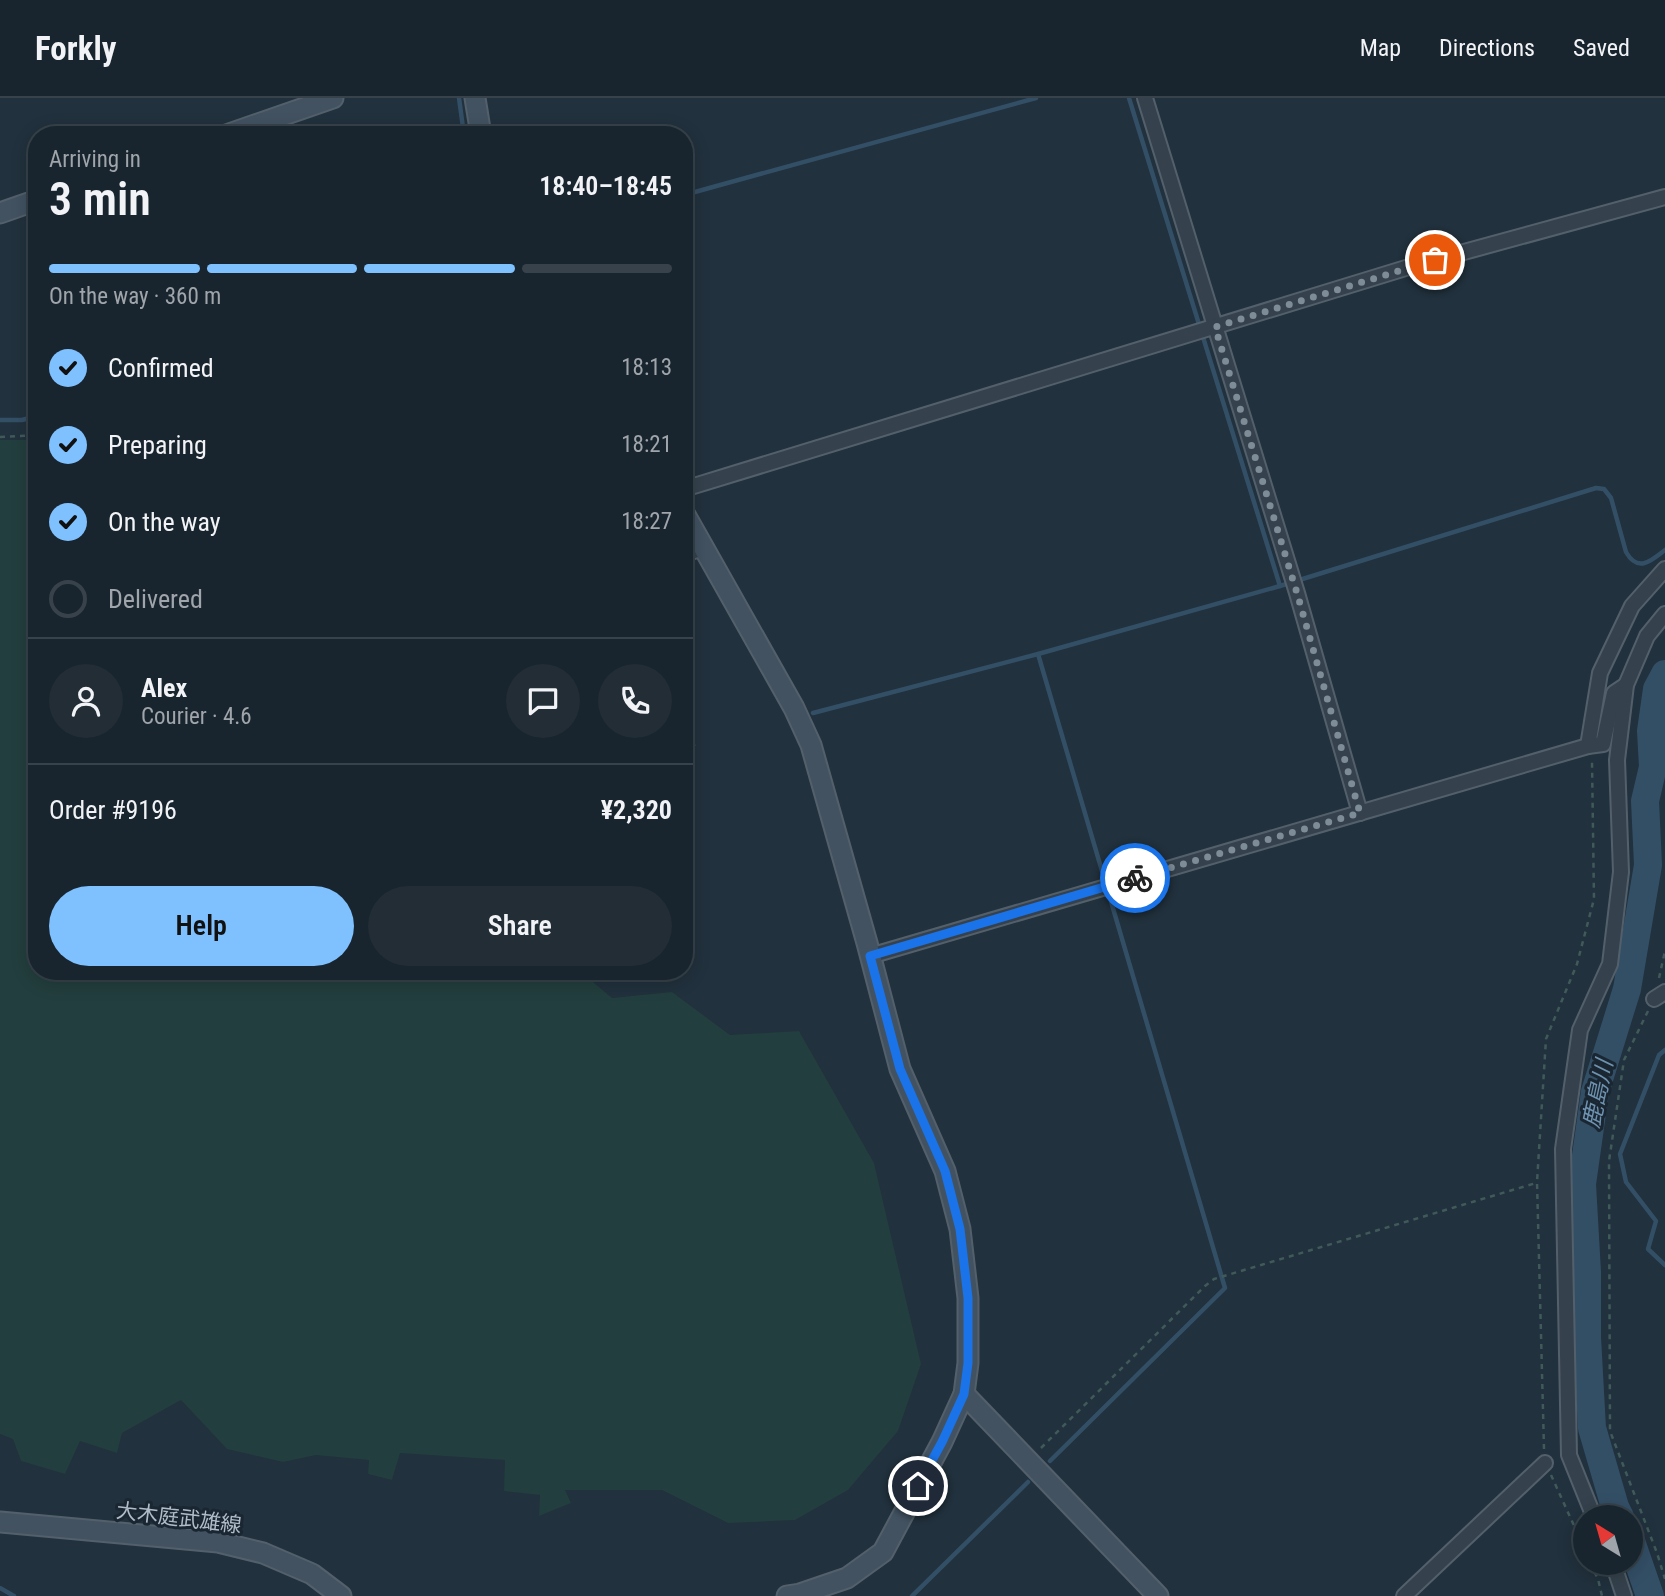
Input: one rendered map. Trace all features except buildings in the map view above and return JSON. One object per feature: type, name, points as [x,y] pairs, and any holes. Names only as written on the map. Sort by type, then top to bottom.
[{"type":"street","points":[[252,126],[333,98]]},
{"type":"street","points":[[475,98],[480,126]]},
{"type":"street","points":[[1145,98],[1211,328],[1297,593],[1360,813]]},
{"type":"street","points":[[693,486],[1409,267],[1665,197]]},
{"type":"street","points":[[0,213],[28,203]]},
{"type":"street","points":[[693,529],[794,708],[811,745],[900,1069],[945,1171],[960,1229],[968,1298],[968,1363],[964,1394],[942,1442],[883,1552],[847,1577],[787,1596]]},
{"type":"street","points":[[693,551],[704,548]]},
{"type":"street","points":[[1588,746],[1600,673],[1632,606],[1665,569]]},
{"type":"street","points":[[1589,1505],[1569,1455],[1563,1149],[1580,1030],[1610,964],[1621,872],[1617,760],[1626,685],[1647,636],[1665,614]]},
{"type":"street","points":[[870,956],[1588,746],[1603,744],[1614,693],[1626,685]]},
{"type":"street","points":[[964,1394],[1158,1596]]},
{"type":"street","points":[[1404,1596],[1545,1463]]},
{"type":"street","name":"大木庭武雄線","points":[[0,1522],[218,1542],[263,1553],[312,1574],[341,1596]]},
{"type":"street","points":[[1617,1575],[1624,1596]]},
{"type":"path","points":[[0,437],[28,435]]},
{"type":"path","points":[[1665,951],[1660,995],[1624,1060],[1609,1161],[1610,1432],[1665,1579]]},
{"type":"path","points":[[1028,1460],[1214,1279],[1537,1182]]},
{"type":"path","points":[[1596,1575],[1602,1596]]},
{"type":"green space","points":[[0,440],[28,440],[28,980],[591,980],[612,998],[672,992],[730,1035],[799,1031],[874,1163],[921,1364],[898,1431],[848,1490],[795,1520],[728,1523],[662,1490],[565,1490],[571,1503],[539,1516],[540,1495],[504,1491],[505,1460],[400,1453],[392,1480],[368,1474],[369,1460],[316,1455],[283,1462],[227,1449],[181,1400],[122,1433],[117,1453],[80,1441],[65,1474],[21,1461],[13,1439],[0,1434]]},
{"type":"waterway","points":[[459,98],[463,126]]},
{"type":"waterway","points":[[693,193],[1036,98]]},
{"type":"waterway","points":[[1129,98],[1280,586]]},
{"type":"waterway","points":[[0,420],[28,418]]},
{"type":"waterway","points":[[1050,1461],[1225,1288],[1038,654],[1280,586],[1596,488],[1604,489],[1611,498],[1626,552],[1635,562],[1645,563],[1665,550]]},
{"type":"waterway","points":[[813,713],[1038,654]]},
{"type":"waterway","name":"鹿島川","points":[[1614,1505],[1592,1428],[1582,1184],[1595,1092],[1627,989],[1648,865],[1645,801],[1653,767],[1651,731],[1657,689],[1665,674]]},
{"type":"waterway","points":[[1665,1050],[1659,1055],[1620,1154],[1626,1182],[1656,1221],[1648,1249],[1665,1265]]},
{"type":"waterway","points":[[912,1596],[1028,1482]]},
{"type":"waterway","name":"鹿島川","points":[[1643,1575],[1650,1596]]},
{"type":"waterway","points":[[0,1588],[14,1596]]},
{"type":"way so far","points":[[1135,878],[1360,813],[1297,593],[1215,327],[1435,260]]},
{"type":"route","points":[[918,1486],[964,1394],[968,1363],[968,1298],[960,1229],[945,1171],[900,1069],[870,956],[1135,878]]}]
